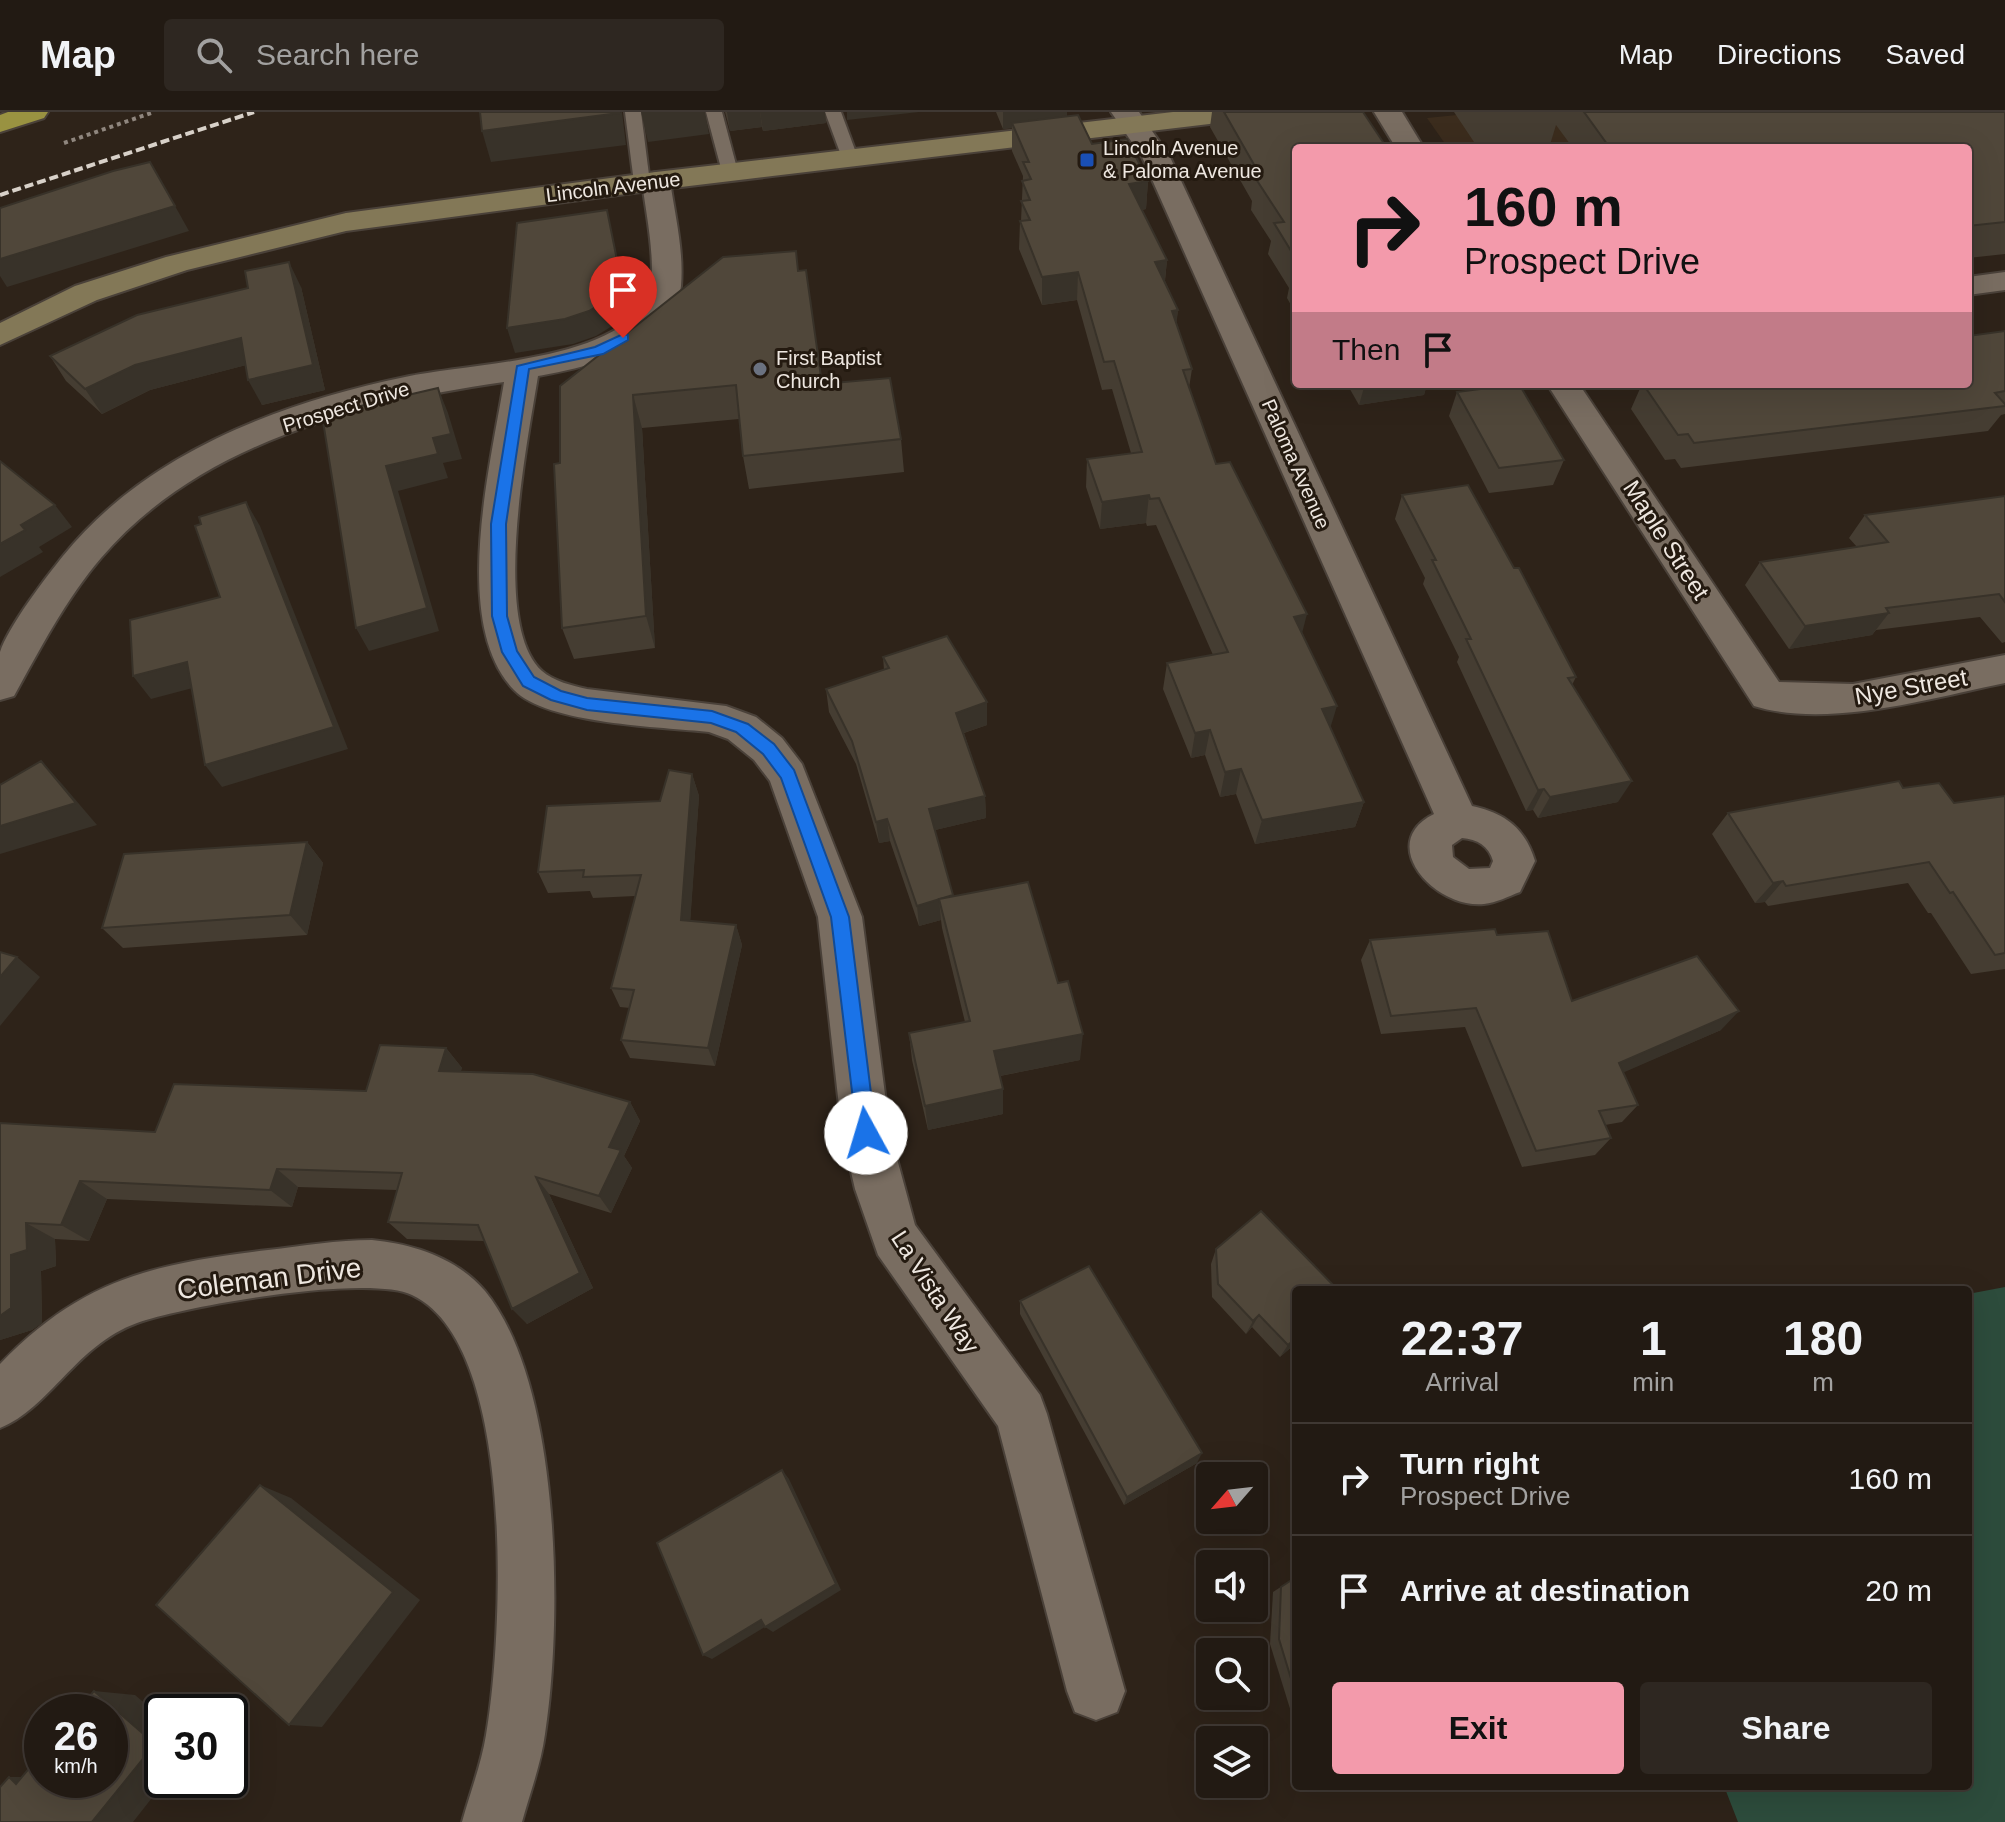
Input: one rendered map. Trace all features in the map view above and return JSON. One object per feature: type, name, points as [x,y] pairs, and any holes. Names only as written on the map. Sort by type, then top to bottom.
[{"type":"highway","points":[[0,124],[34,112]]},
{"type":"main road","name":"Lincoln Avenue","points":[[0,335],[86,293],[241,245],[346,222],[850,158],[1129,118],[1243,112]]},
{"type":"street","points":[[1388,112],[1408,144]]},
{"type":"street","name":"Paloma Avenue","points":[[1129,118],[1156,157],[1458,821]]},
{"type":"street","name":"Prospect Drive","points":[[0,686],[50,599],[88,545],[165,482],[228,448],[340,405],[404,388],[599,351],[643,324],[662,302],[666,278],[649,182]]},
{"type":"street","points":[[1972,285],[2005,281]]},
{"type":"street","name":"La Vista Way","points":[[523,366],[498,524],[499,616],[510,652],[528,681],[556,696],[587,704],[712,717],[742,728],[768,749],[788,775],[840,917],[866,1133],[895,1238],[1021,1414],[1096,1691]]},
{"type":"street","name":"Maple Street","points":[[1566,388],[1768,696]]},
{"type":"street","name":"Nye Street","points":[[1768,696],[1853,699],[2005,669]]},
{"type":"street","name":"Coleman Drive","points":[[0,1402],[70,1333],[107,1310],[149,1295],[202,1282],[353,1264],[391,1266],[431,1278],[460,1302],[487,1336],[507,1395],[522,1487],[526,1605],[516,1735],[492,1822]]},
{"type":"lane","points":[[633,112],[649,182]]},
{"type":"lane","points":[[714,112],[730,172]]},
{"type":"lane","points":[[833,112],[850,158]]},
{"type":"path","points":[[56,145],[154,112]]},
{"type":"shaded area","points":[[1487,112],[1604,112],[1628,144],[1445,144],[1427,118]]},
{"type":"green space","points":[[2005,1287],[2005,1822],[1738,1822],[1726,1790],[1972,1790],[1972,1293]]},
{"type":"building","points":[[480,112],[619,112],[619,113],[482,131]]},
{"type":"building","points":[[1224,112],[1363,112],[1384,144],[1292,144],[1292,252],[1274,223],[1284,222],[1256,179],[1260,175]]},
{"type":"building","points":[[1584,112],[2005,112],[2005,222],[1972,226],[1972,144],[1607,144]]},
{"type":"building","points":[[1078,115],[1092,144],[1127,139],[1148,181],[1129,184],[1167,260],[1155,262],[1178,310],[1172,311],[1192,369],[1183,370],[1216,464],[1230,462],[1307,614],[1294,617],[1337,706],[1322,709],[1364,802],[1262,820],[1241,769],[1225,772],[1210,730],[1195,733],[1167,663],[1228,652],[1159,498],[1150,499],[1149,495],[1102,502],[1087,459],[1142,452],[1114,361],[1104,362],[1078,272],[1042,277],[1020,221],[1030,220],[1021,201],[1030,200],[1022,181],[1031,179],[1023,162],[1029,162],[1012,123]]},
{"type":"building","points":[[150,162],[175,206],[0,259],[0,208]]},
{"type":"building","points":[[607,210],[623,290],[589,311],[565,319],[507,328],[517,223]]},
{"type":"building","points":[[796,251],[798,271],[806,270],[822,384],[890,378],[901,439],[743,456],[736,385],[633,395],[646,616],[562,628],[554,464],[560,463],[560,386],[723,257]]},
{"type":"building","points":[[289,262],[313,365],[248,380],[241,338],[135,365],[85,389],[50,356],[137,315],[248,288],[245,271]]},
{"type":"building","points":[[2005,331],[2005,391],[1995,393],[2005,406],[1694,443],[1688,434],[1678,435],[1646,388],[1972,388],[1972,335]]},
{"type":"building","points":[[438,388],[451,434],[433,438],[438,454],[386,466],[427,608],[356,628],[322,415]]},
{"type":"building","points":[[1521,388],[1564,460],[1499,468],[1457,392]]},
{"type":"building","points":[[0,461],[55,505],[21,525],[25,530],[0,544]]},
{"type":"building","points":[[1468,485],[1514,568],[1519,568],[1576,677],[1568,678],[1632,781],[1550,797],[1544,789],[1538,790],[1466,639],[1471,639],[1432,560],[1436,560],[1402,495]]},
{"type":"building","points":[[2005,496],[2005,602],[1999,594],[1886,608],[1889,613],[1805,626],[1760,562],[1888,542],[1865,515]]},
{"type":"building","points":[[246,502],[334,727],[205,765],[187,662],[133,676],[130,620],[220,597],[195,526],[201,524],[199,517]]},
{"type":"building","points":[[947,636],[987,702],[956,713],[985,796],[929,809],[953,895],[917,906],[887,819],[876,822],[852,741],[826,689],[889,668],[883,657]]},
{"type":"building","points":[[41,761],[76,803],[0,826],[0,785]]},
{"type":"building","points":[[669,770],[692,774],[681,920],[736,925],[708,1048],[621,1040],[634,990],[611,988],[641,875],[583,877],[584,870],[538,872],[547,806],[660,801]]},
{"type":"building","points":[[1899,781],[1903,788],[1939,783],[1954,803],[2005,796],[2005,953],[1995,955],[1929,862],[1786,886],[1783,881],[1773,883],[1728,813]]},
{"type":"building","points":[[307,842],[290,915],[102,928],[124,854]]},
{"type":"building","points":[[1028,882],[1058,983],[1068,981],[1083,1034],[994,1051],[1003,1089],[925,1106],[909,1033],[970,1021],[939,899]]},
{"type":"building","points":[[1495,929],[1497,935],[1548,931],[1572,1001],[1697,956],[1739,1011],[1619,1063],[1638,1105],[1599,1111],[1611,1138],[1536,1151],[1476,1008],[1391,1016],[1370,940]]},
{"type":"building","points":[[0,952],[17,957],[0,977]]},
{"type":"building","points":[[380,1045],[446,1048],[439,1071],[533,1074],[630,1102],[609,1147],[621,1150],[599,1196],[536,1177],[580,1273],[512,1309],[478,1225],[388,1222],[402,1173],[277,1169],[270,1190],[80,1181],[61,1225],[26,1223],[27,1250],[11,1255],[11,1308],[0,1316],[0,1123],[155,1132],[174,1084],[366,1091]]},
{"type":"building","points":[[1261,1211],[1334,1286],[1292,1286],[1292,1342],[1288,1345],[1259,1315],[1253,1321],[1218,1284],[1216,1249]]},
{"type":"building","points":[[1089,1266],[1202,1453],[1127,1497],[1020,1301]]},
{"type":"building","points":[[782,1470],[836,1584],[765,1627],[761,1620],[703,1655],[657,1543]]},
{"type":"building","points":[[260,1485],[393,1592],[289,1725],[156,1605]]},
{"type":"building","points":[[1292,1580],[1292,1682],[1279,1639],[1281,1587]]},
{"type":"building","points":[[128,1721],[144,1734],[144,1758],[128,1777]]},
{"type":"building","points":[[24,1774],[24,1798],[111,1798],[92,1822],[0,1822],[0,1787],[9,1777],[16,1784]]},
{"type":"railway","points":[[0,195],[254,112]]},
{"type":"place","name":"Lincoln Avenue & Paloma Avenue","points":[[1087,160]]},
{"type":"place","name":"First Baptist Church","points":[[760,369]]},
{"type":"route","points":[[623,338],[599,351],[523,366],[498,524],[496,577],[499,616],[510,652],[528,681],[556,696],[587,704],[712,717],[742,728],[768,749],[788,775],[840,917],[866,1133]]}]
